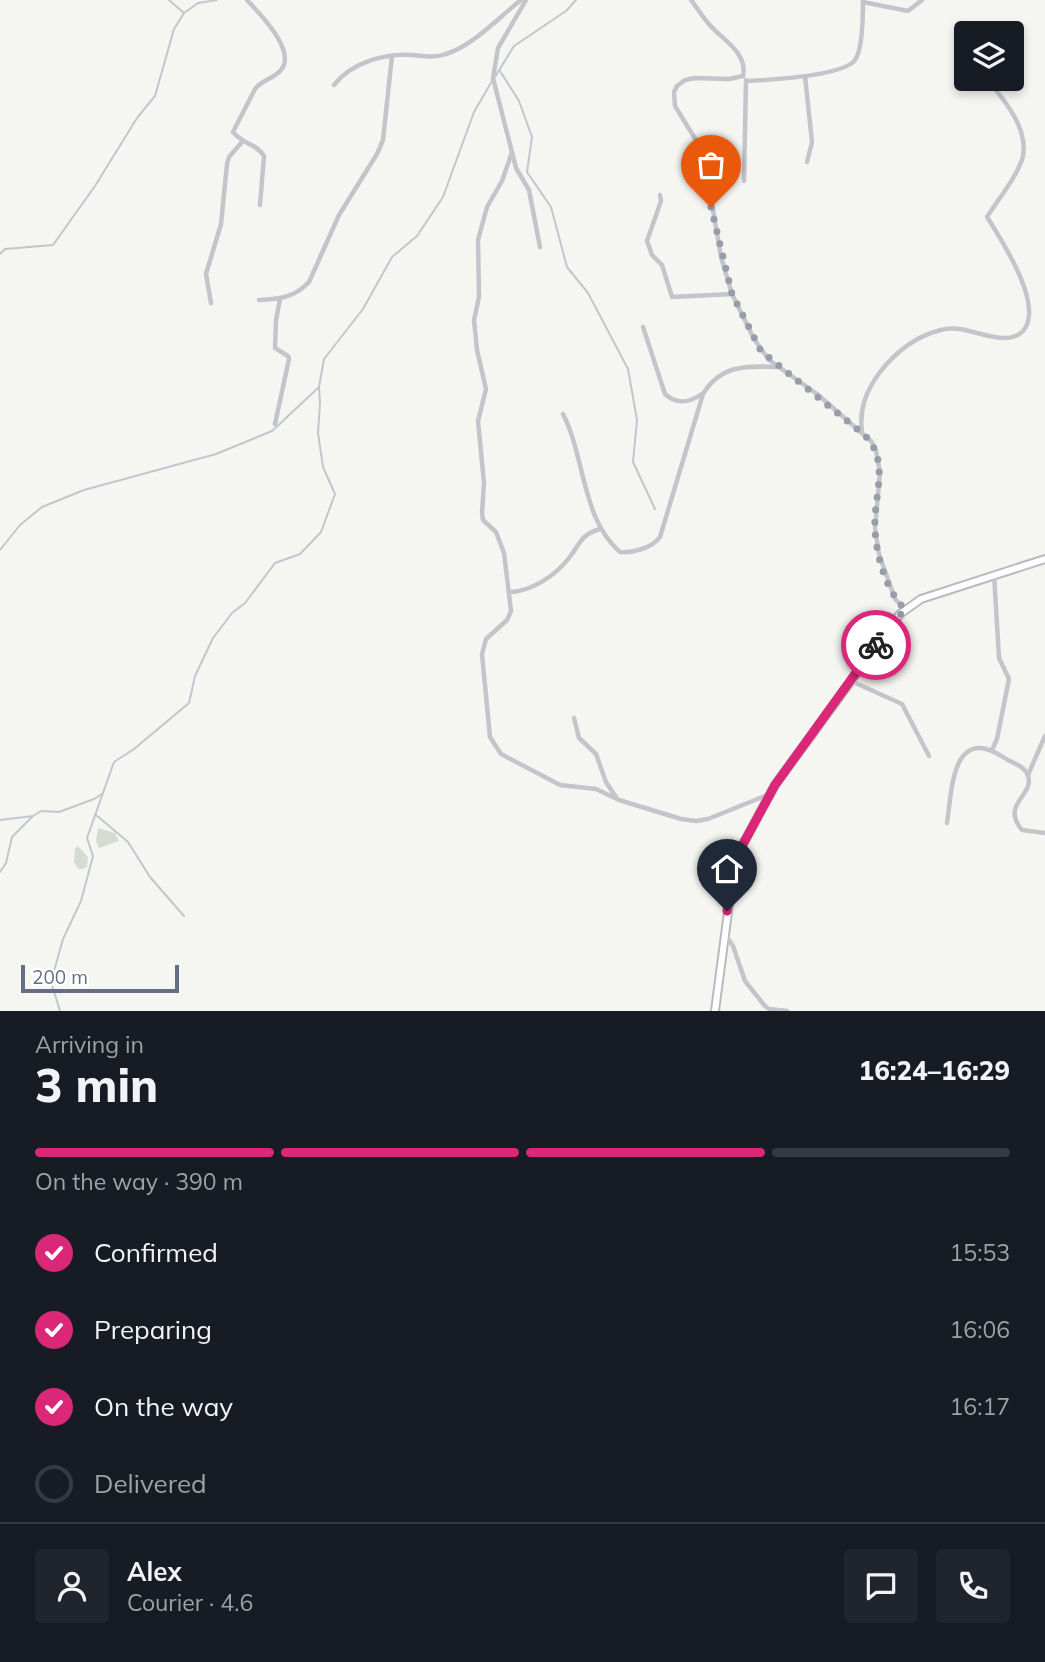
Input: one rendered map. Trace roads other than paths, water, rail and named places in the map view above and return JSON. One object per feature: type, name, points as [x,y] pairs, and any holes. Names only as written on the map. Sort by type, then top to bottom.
[{"type":"street","points":[[247,0],[270,25],[280,43],[285,61],[282,69],[254,89],[233,132],[242,142],[253,145],[264,156],[260,205]]},
{"type":"street","points":[[334,85],[362,63],[392,56],[436,57],[447,54],[471,40],[524,0]]},
{"type":"street","points":[[524,0],[498,48],[493,78],[516,168],[529,190],[540,247]]},
{"type":"street","points":[[691,0],[709,24],[733,47],[743,64],[744,181]]},
{"type":"street","points":[[905,609],[895,600],[878,554],[875,528],[879,460],[871,441],[810,388],[761,351],[732,294],[721,257],[705,163],[699,145],[675,106],[673,98],[677,86],[685,80],[805,76],[832,71],[854,61],[859,52],[863,1],[908,11],[922,0]]},
{"type":"street","points":[[259,300],[294,295],[309,282],[339,215],[383,140],[392,56]]},
{"type":"street","points":[[805,76],[812,142],[807,162]]},
{"type":"street","points":[[862,433],[860,416],[864,401],[877,376],[890,359],[906,346],[943,329],[961,329],[1005,338],[1018,335],[1028,327],[1032,318],[1032,300],[1025,283],[1011,255],[986,217],[1023,157],[1018,124],[997,91]]},
{"type":"street","points":[[211,303],[206,274],[221,224],[227,164],[229,157],[242,142]]},
{"type":"street","points":[[513,152],[506,172],[487,207],[478,240],[479,297],[474,320],[477,350],[486,389],[478,421],[484,483],[482,513],[483,520],[496,532],[505,553],[511,611],[507,620],[486,639],[482,654],[490,737],[501,754],[550,781],[560,785],[596,789],[618,800],[681,820],[708,819],[771,794]]},
{"type":"street","points":[[660,195],[659,207],[647,242],[652,255],[662,265],[672,297],[732,294]]},
{"type":"street","points":[[275,424],[289,359],[275,348],[280,299]]},
{"type":"street","points":[[643,327],[665,394],[679,402],[703,394]]},
{"type":"street","points":[[563,414],[576,443],[600,529],[620,552],[630,552],[657,542],[660,537],[708,385],[727,370],[748,366],[779,367]]},
{"type":"street","points":[[509,592],[527,590],[535,585],[569,558],[585,535],[600,529]]},
{"type":"street","points":[[715,1011],[735,859],[771,794],[850,680],[905,609],[921,599],[1045,559]]},
{"type":"street","points":[[992,750],[997,739],[1009,679],[999,658],[994,574]]},
{"type":"street","points":[[850,680],[902,704],[929,755]]},
{"type":"street","points":[[574,718],[579,738],[596,754],[606,782],[618,800]]},
{"type":"street","points":[[1028,775],[1045,736]]},
{"type":"street","points":[[947,823],[960,758],[966,751],[992,750],[1023,767],[1028,775],[1029,782],[1015,807],[1017,824],[1023,830],[1045,833]]},
{"type":"street","points":[[724,932],[733,946],[745,981],[769,1009],[787,1011]]},
{"type":"waterway","points":[[169,0],[184,13]]},
{"type":"waterway","points":[[0,254],[5,249],[53,245],[95,186],[137,118],[155,96],[174,29],[184,13],[198,3],[217,0]]},
{"type":"waterway","points":[[495,77],[514,46],[566,11],[576,0]]},
{"type":"waterway","points":[[500,71],[519,101],[532,137],[527,172],[551,207],[567,267],[588,293],[628,369],[637,420],[633,462],[655,509]]},
{"type":"waterway","points":[[60,1011],[51,982],[63,939],[81,901],[93,856],[87,838],[114,762],[134,749],[189,703],[195,676],[213,638],[232,613],[245,603],[275,563],[300,554],[321,532],[335,494],[323,467],[318,433],[319,387],[324,359],[363,309],[392,257],[417,236],[443,197],[474,112],[492,81]]},
{"type":"waterway","points":[[0,550],[20,525],[42,507],[84,490],[216,454],[272,431],[318,388]]},
{"type":"waterway","points":[[0,820],[33,816],[41,811],[59,812],[102,794]]},
{"type":"waterway","points":[[96,815],[128,842],[150,877],[184,916]]},
{"type":"waterway","points":[[0,872],[6,863],[12,837],[32,817]]}]
